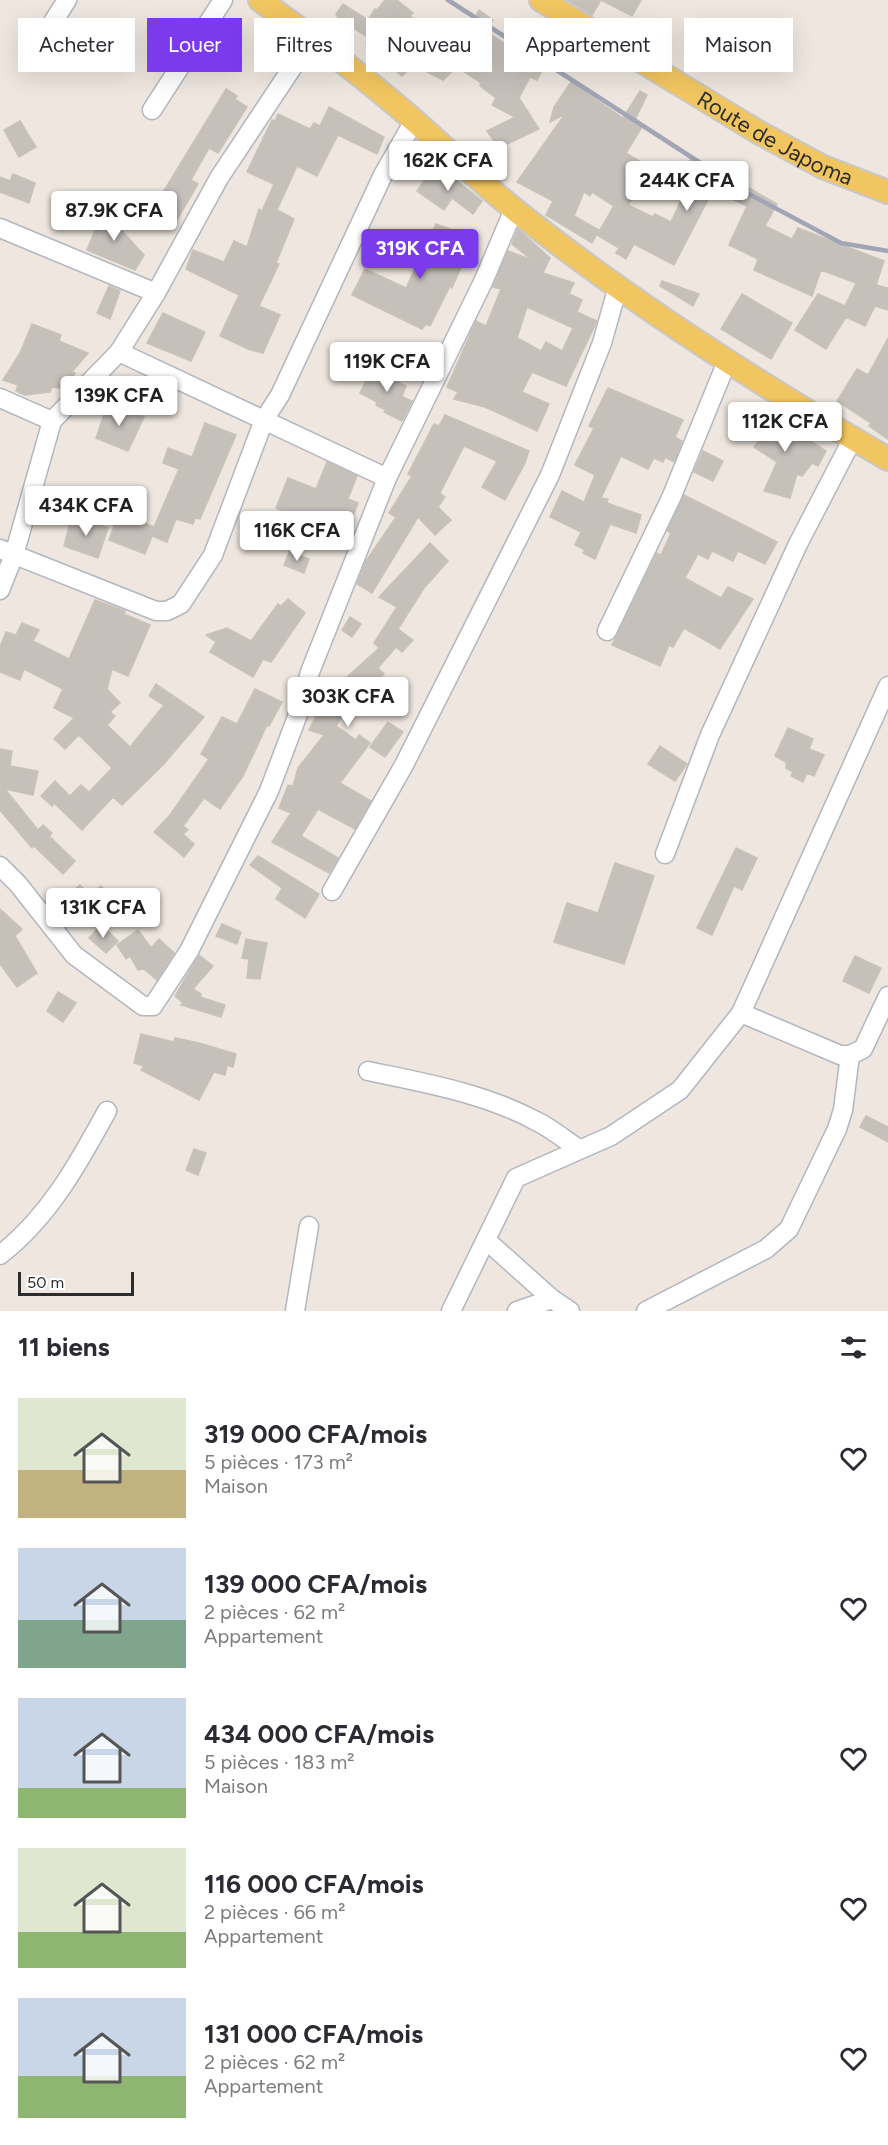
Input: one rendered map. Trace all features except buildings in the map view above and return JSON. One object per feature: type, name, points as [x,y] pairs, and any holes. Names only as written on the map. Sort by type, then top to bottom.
[{"type":"main road","points":[[260,0],[285,18]]},
{"type":"main road","name":"Route de Japoma","points":[[541,0],[758,132],[823,167],[888,192]]},
{"type":"main road","points":[[354,72],[414,121],[514,209],[618,286],[728,359],[888,459]]},
{"type":"street","points":[[56,18],[67,0]]},
{"type":"street","points":[[152,110],[223,0]]},
{"type":"street","points":[[0,590],[7,552],[52,421],[118,352],[156,293],[219,178],[289,72]]},
{"type":"street","points":[[7,552],[156,611],[167,611],[181,604],[213,555],[264,420],[280,395],[383,175],[414,121]]},
{"type":"street","points":[[0,866],[18,884],[74,955],[142,1006],[153,1006],[189,951],[269,791],[300,710],[310,672],[387,478],[483,282],[514,209]]},
{"type":"street","points":[[0,228],[156,293]]},
{"type":"street","points":[[332,891],[404,765],[550,475],[602,343],[618,286]]},
{"type":"street","points":[[118,352],[387,478]]},
{"type":"street","points":[[607,631],[671,498],[728,359]]},
{"type":"street","points":[[0,398],[52,421]]},
{"type":"street","points":[[665,854],[710,735],[802,535],[852,438]]},
{"type":"street","points":[[451,1311],[516,1178],[611,1136],[680,1090],[741,1013],[888,686]]},
{"type":"street","points":[[741,1013],[840,1055],[850,1055],[863,1049],[888,996]]},
{"type":"street","points":[[645,1311],[766,1249],[789,1229],[837,1129],[843,1110],[850,1055]]},
{"type":"street","points":[[368,1071],[458,1090],[483,1098],[537,1121],[579,1149]]},
{"type":"street","points":[[0,1255],[50,1206],[73,1174],[107,1111]]},
{"type":"street","points":[[295,1311],[309,1226]]},
{"type":"street","points":[[486,1240],[552,1299],[570,1311]]},
{"type":"street","points":[[517,1311],[552,1299]]},
{"type":"railway","points":[[448,0],[747,193],[841,243],[888,251]]}]
